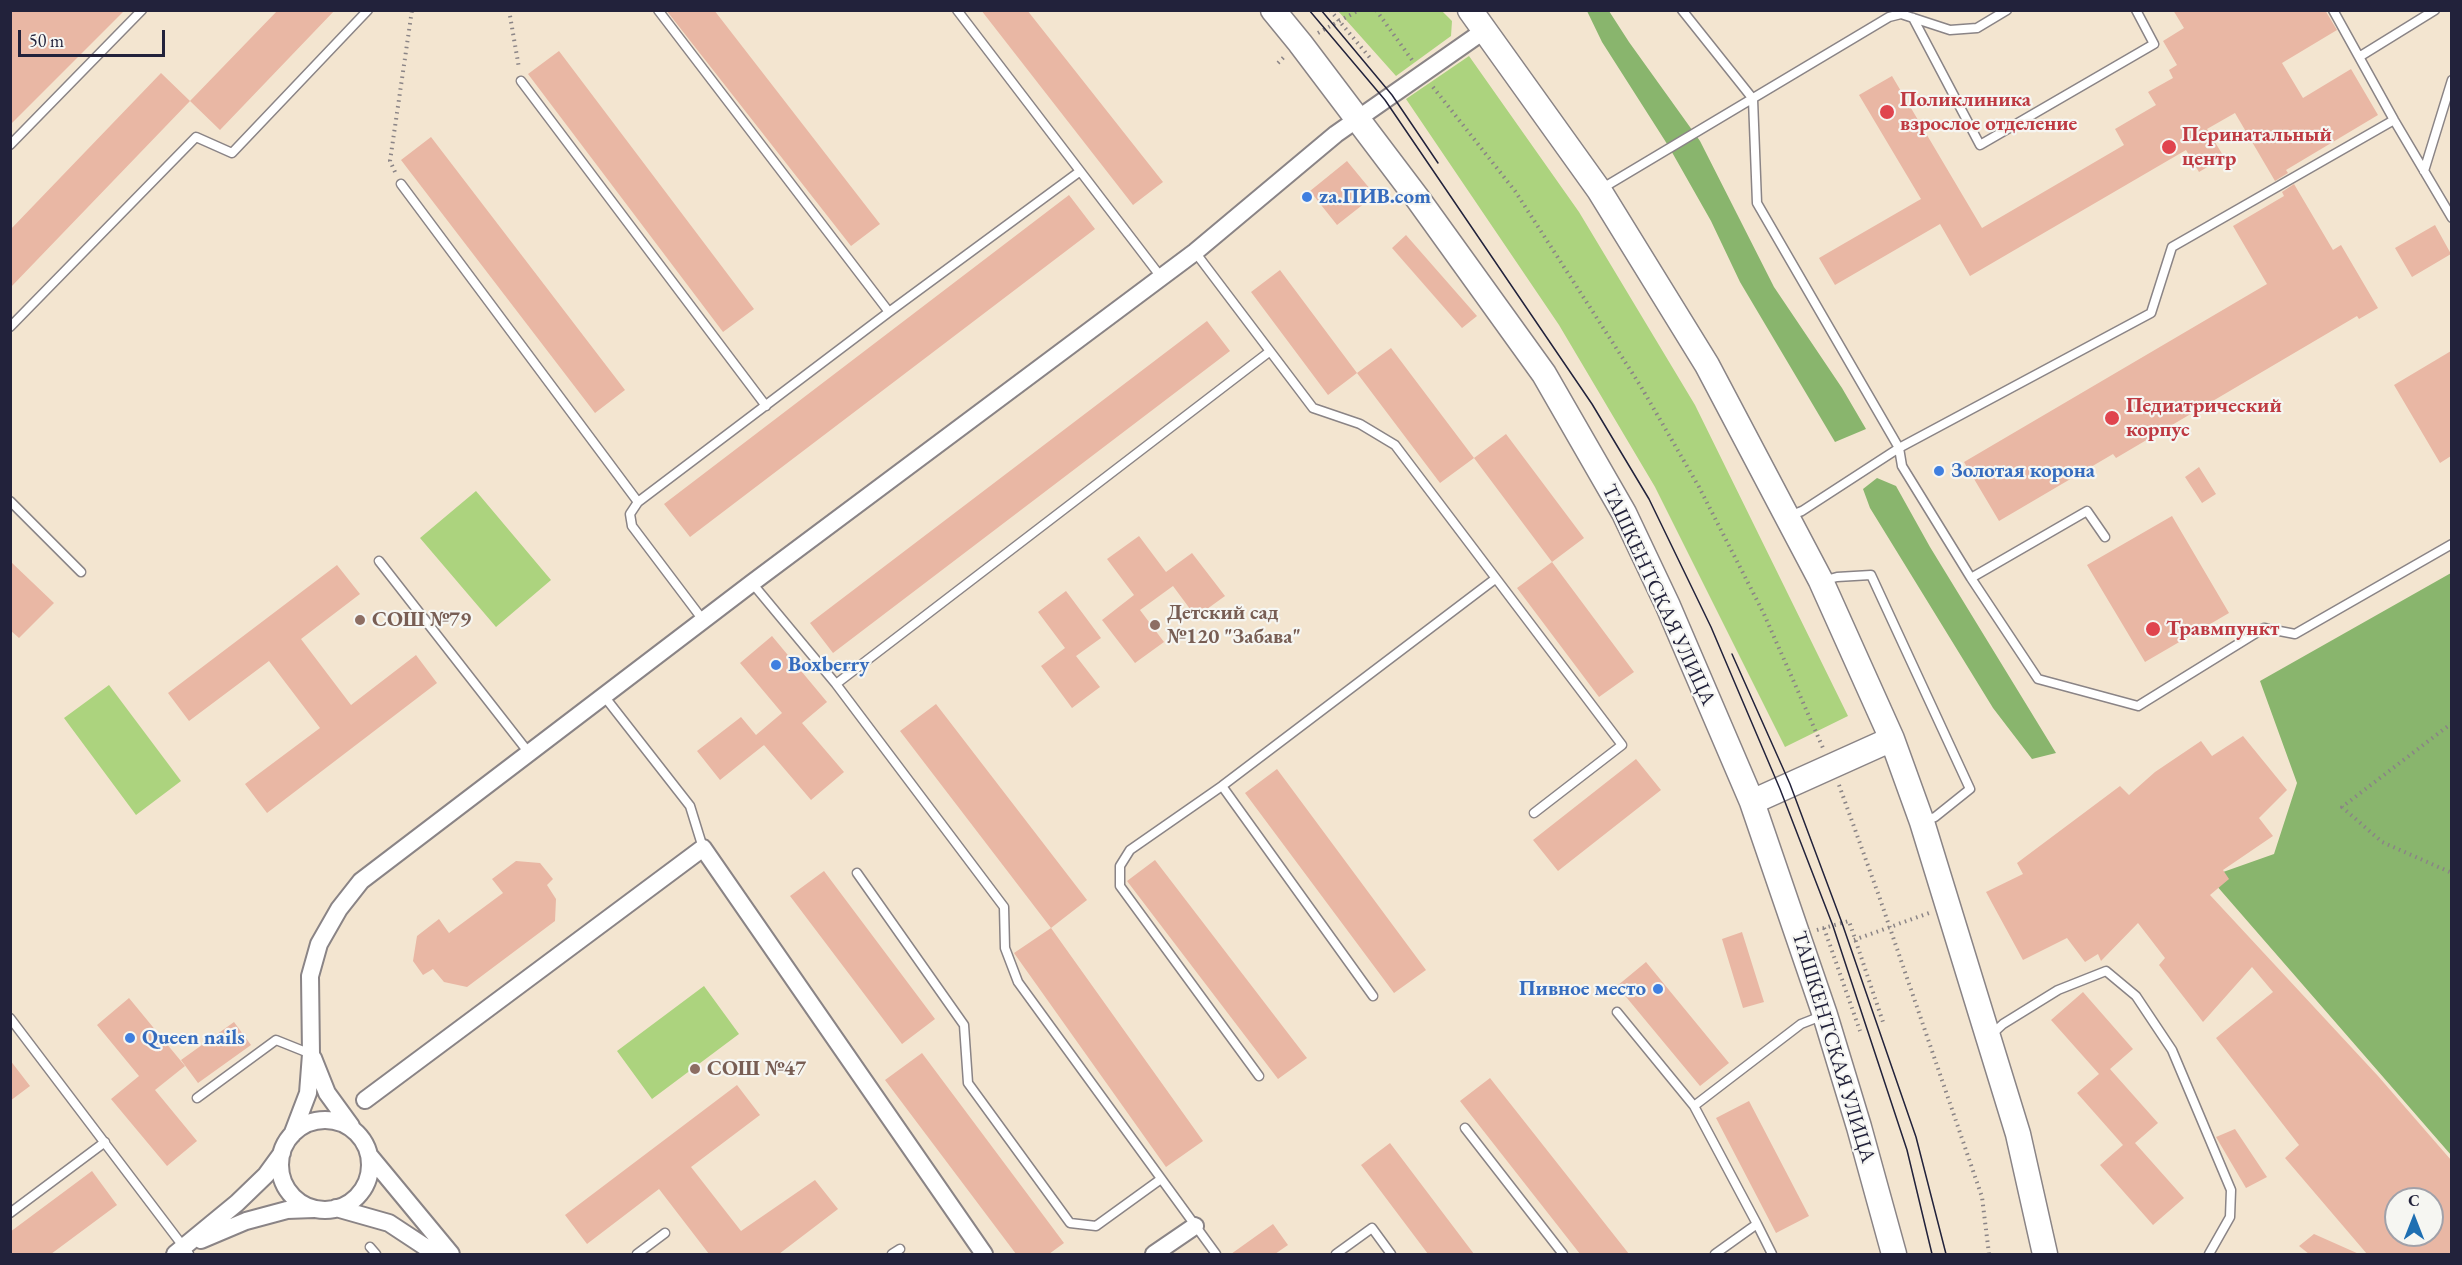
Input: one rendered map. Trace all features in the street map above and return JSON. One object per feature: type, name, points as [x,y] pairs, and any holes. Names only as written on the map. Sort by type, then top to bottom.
[{"type":"main road","name":"ТАШКЕНТСКАЯ УЛИЦА","points":[[1273,10],[1358,119],[1530,355],[1623,513],[1668,606],[1752,802],[1825,1015],[1894,1254]]},
{"type":"main road","points":[[1470,10],[1599,190],[1707,365],[1789,516],[1821,581],[1892,739],[1922,822],[2018,1134],[2045,1254]]},
{"type":"main road","points":[[1752,802],[1892,739]]},
{"type":"street","points":[[183,1252],[266,1175],[292,1135],[308,1093],[311,1054],[310,976],[319,944],[339,909],[362,881],[752,583],[1195,252],[1336,134],[1485,30]]},
{"type":"street","points":[[365,1100],[703,848],[984,1254]]},
{"type":"street","points":[[183,1252],[246,1221],[287,1210],[336,1208],[349,1203],[360,1194],[367,1182],[370,1168],[365,1143],[327,1093],[311,1054]]},
{"type":"street","points":[[292,1135],[318,1120],[334,1121],[355,1131]]},
{"type":"street","points":[[282,1153],[282,1174],[291,1194],[302,1203],[316,1209]]},
{"type":"street","points":[[369,1155],[451,1254]]},
{"type":"street","points":[[336,1208],[389,1223],[436,1254]]},
{"type":"street","points":[[1154,1254],[1195,1226]]},
{"type":"lane","points":[[10,145],[142,10]]},
{"type":"lane","points":[[10,327],[195,137],[232,153],[368,10]]},
{"type":"lane","points":[[658,10],[889,312]]},
{"type":"lane","points":[[957,10],[1161,277]]},
{"type":"lane","points":[[1682,10],[1753,99],[1757,203],[1899,448],[1902,466],[1971,578],[2038,679],[2138,706],[2264,628],[2295,634],[2451,544]]},
{"type":"lane","points":[[1599,190],[1870,27],[1900,12],[1950,30],[1977,28],[2007,10]]},
{"type":"lane","points":[[1914,18],[1980,145],[2154,45],[2136,10]]},
{"type":"lane","points":[[2333,10],[2451,218]]},
{"type":"lane","points":[[2359,57],[2435,10]]},
{"type":"lane","points":[[2424,171],[2451,80]]},
{"type":"lane","points":[[521,81],[765,406]]},
{"type":"lane","points":[[1789,516],[1802,511],[1899,448],[2151,313],[2172,247],[2394,120]]},
{"type":"lane","points":[[703,620],[632,526],[630,514],[638,502],[1079,172]]},
{"type":"lane","points":[[401,184],[638,502]]},
{"type":"lane","points":[[1195,252],[1313,408],[1360,424],[1395,445],[1622,745],[1534,813]]},
{"type":"lane","points":[[836,684],[1269,352]]},
{"type":"lane","points":[[10,501],[81,572]]},
{"type":"lane","points":[[1971,578],[2087,511],[2105,537]]},
{"type":"lane","points":[[380,561],[529,753]]},
{"type":"lane","points":[[1821,581],[1837,577],[1870,575],[1970,789],[1935,817],[1922,822]]},
{"type":"lane","points":[[1259,1076],[1120,886],[1120,866],[1130,850],[1222,786],[1495,579]]},
{"type":"lane","points":[[752,583],[836,684],[1004,907],[1005,948],[1018,982],[1216,1254]]},
{"type":"lane","points":[[604,696],[690,806],[703,848]]},
{"type":"lane","points":[[1222,786],[1373,996]]},
{"type":"lane","points":[[857,873],[963,1025],[968,1083],[1070,1223],[1096,1226],[1161,1179]]},
{"type":"lane","points":[[1988,1037],[2002,1024],[2058,990],[2106,971],[2136,996],[2172,1050],[2231,1190],[2230,1217],[2209,1254]]},
{"type":"lane","points":[[1617,1012],[1694,1106],[1772,1254]]},
{"type":"lane","points":[[1694,1106],[1801,1024],[1825,1015]]},
{"type":"lane","points":[[10,1018],[105,1143],[183,1252]]},
{"type":"lane","points":[[197,1098],[276,1040],[311,1054]]},
{"type":"lane","points":[[1465,1128],[1563,1254]]},
{"type":"lane","points":[[10,1213],[105,1143]]},
{"type":"lane","points":[[1715,1254],[1758,1224]]},
{"type":"lane","points":[[1336,1254],[1372,1228],[1391,1254]]},
{"type":"lane","points":[[638,1254],[665,1233]]},
{"type":"lane","points":[[892,1254],[900,1249]]},
{"type":"path","points":[[401,184],[390,161],[412,10]]},
{"type":"path","points":[[509,10],[521,81]]},
{"type":"path","points":[[1330,10],[1371,59]]},
{"type":"path","points":[[1312,36],[1359,10]]},
{"type":"path","points":[[1376,10],[1515,191],[1640,385],[1700,487],[1764,614],[1831,766],[1880,899],[1982,1197],[1989,1254]]},
{"type":"path","points":[[2451,723],[2342,807],[2382,842],[2451,873]]},
{"type":"path","points":[[1854,940],[1949,906]]},
{"type":"path","points":[[1860,1031],[1824,928],[1849,921],[1883,1022]]},
{"type":"green space","points":[[1338,11],[1442,11],[1452,21],[1451,36],[1396,76]]},
{"type":"green space","points":[[1587,11],[1609,11],[1700,141],[1774,287],[1842,388],[1866,429],[1835,442],[1740,282],[1711,221],[1669,147],[1602,42]]},
{"type":"green space","points":[[1469,56],[1579,212],[1695,405],[1848,716],[1785,747],[1655,487],[1559,325],[1406,99]]},
{"type":"green space","points":[[1877,478],[1896,486],[1930,547],[2056,753],[2032,759],[1993,708],[1870,508],[1863,489]]},
{"type":"green space","points":[[476,491],[551,580],[496,627],[420,538]]},
{"type":"green space","points":[[2451,573],[2451,1155],[2209,877],[2274,854],[2297,783],[2260,681]]},
{"type":"green space","points":[[109,685],[181,781],[136,815],[64,718]]},
{"type":"green space","points":[[704,986],[739,1034],[652,1099],[617,1051]]},
{"type":"building","points":[[10,10],[125,10],[10,125]]},
{"type":"building","points":[[278,10],[335,10],[220,130],[190,101]]},
{"type":"building","points":[[666,10],[714,10],[880,224],[851,246]]},
{"type":"building","points":[[981,10],[1027,10],[1163,182],[1133,205]]},
{"type":"building","name":"Перинатальный центр","points":[[2173,10],[2325,10],[2337,30],[2282,63],[2303,98],[2351,69],[2378,115],[2286,170],[2288,173],[2275,181],[2235,113],[2207,129],[2224,157],[2199,172],[2186,150],[1970,276],[1940,224],[1835,285],[1819,258],[1921,199],[1859,95],[1892,76],[1982,228],[2124,145],[2115,129],[2156,105],[2148,92],[2173,78],[2169,70],[2177,65],[2163,41],[2184,28]]},
{"type":"building","points":[[559,51],[754,309],[723,332],[528,74]]},
{"type":"building","points":[[161,73],[190,101],[10,288],[10,230]]},
{"type":"building","points":[[431,137],[625,390],[595,413],[401,160]]},
{"type":"building","points":[[1347,161],[1375,195],[1337,225],[1310,191]]},
{"type":"building","name":"Педиатрический корпус","points":[[2294,184],[2333,250],[2341,245],[2378,308],[2359,319],[2357,316],[2116,458],[2113,454],[1999,521],[1964,462],[2267,284],[2233,226],[2284,196],[2282,192]]},
{"type":"building","points":[[1069,195],[1095,229],[690,537],[664,504]]},
{"type":"building","points":[[2435,225],[2451,254],[2412,277],[2395,248]]},
{"type":"building","points":[[1406,235],[1477,316],[1462,328],[1392,248]]},
{"type":"building","points":[[1280,270],[1357,373],[1328,395],[1251,292]]},
{"type":"building","points":[[1207,321],[1230,351],[833,653],[810,623]]},
{"type":"building","points":[[1391,348],[1474,458],[1440,483],[1357,373]]},
{"type":"building","points":[[2451,351],[2451,456],[2440,463],[2394,385]]},
{"type":"building","points":[[1506,434],[1584,538],[1552,562],[1474,458]]},
{"type":"building","points":[[2199,467],[2216,494],[2202,503],[2185,477]]},
{"type":"building","points":[[2172,516],[2229,613],[2145,662],[2087,565]]},
{"type":"building","points":[[1139,536],[1166,572],[1192,553],[1225,596],[1196,617],[1173,586],[1140,610],[1164,642],[1135,663],[1102,620],[1134,595],[1107,559]]},
{"type":"building","points":[[10,561],[54,603],[19,638],[10,630]]},
{"type":"building","points":[[1552,562],[1634,672],[1599,697],[1517,588]]},
{"type":"building","points":[[337,565],[360,594],[301,639],[351,705],[416,655],[437,683],[267,813],[245,784],[320,728],[269,661],[189,721],[168,693]]},
{"type":"building","points":[[1066,591],[1101,638],[1076,656],[1100,687],[1072,708],[1041,666],[1065,648],[1038,612]]},
{"type":"building","points":[[772,636],[827,702],[802,723],[844,772],[811,800],[764,745],[720,780],[697,751],[741,717],[756,735],[782,713],[740,663]]},
{"type":"building","points":[[936,704],[1087,900],[1051,928],[900,731]]},
{"type":"building","points":[[2243,736],[2287,790],[2259,818],[2273,836],[2223,870],[2229,879],[2210,895],[2378,1076],[2451,1160],[2451,1254],[2367,1254],[2285,1158],[2299,1145],[2216,1038],[2273,992],[2252,967],[2203,1022],[2159,965],[2165,958],[2138,923],[2101,961],[2098,954],[2085,962],[2067,938],[2023,960],[1986,892],[2023,874],[2017,863],[2120,786],[2129,795],[2155,772],[2201,741],[2212,756]]},
{"type":"building","points":[[1636,759],[1661,790],[1558,871],[1533,840]]},
{"type":"building","points":[[1277,769],[1426,970],[1394,993],[1245,793]]},
{"type":"building","points":[[1155,860],[1307,1058],[1278,1079],[1127,881]]},
{"type":"building","points":[[516,861],[540,863],[553,879],[547,885],[556,899],[555,921],[467,987],[444,982],[433,969],[423,975],[413,961],[417,936],[439,919],[449,933],[503,893],[492,879]]},
{"type":"building","points":[[824,871],[935,1019],[902,1044],[790,896]]},
{"type":"building","points":[[1051,928],[1203,1141],[1166,1167],[1014,953]]},
{"type":"building","points":[[1742,932],[1764,1002],[1743,1008],[1722,939]]},
{"type":"building","points":[[1646,962],[1729,1063],[1700,1086],[1617,986]]},
{"type":"building","points":[[2083,992],[2133,1049],[2110,1069],[2158,1123],[2135,1143],[2184,1198],[2153,1225],[2100,1165],[2123,1145],[2077,1093],[2099,1074],[2051,1020]]},
{"type":"building","points":[[129,998],[185,1066],[155,1090],[197,1141],[167,1166],[111,1099],[139,1076],[97,1025]]},
{"type":"building","points":[[234,1022],[251,1045],[198,1083],[181,1060]]},
{"type":"building","points":[[922,1053],[1064,1243],[1049,1254],[1016,1254],[885,1080]]},
{"type":"building","points":[[10,1060],[30,1086],[10,1101]]},
{"type":"building","points":[[1490,1078],[1629,1254],[1580,1254],[1460,1101]]},
{"type":"building","points":[[737,1085],[760,1115],[691,1167],[741,1231],[815,1180],[838,1209],[779,1254],[709,1254],[659,1189],[587,1244],[565,1215]]},
{"type":"building","points":[[1749,1101],[1809,1216],[1776,1233],[1716,1118]]},
{"type":"building","points":[[2235,1129],[2267,1177],[2246,1188],[2216,1137]]},
{"type":"building","points":[[1390,1143],[1474,1254],[1428,1254],[1361,1165]]},
{"type":"building","points":[[92,1171],[117,1205],[51,1254],[10,1254],[10,1232]]},
{"type":"building","points":[[1273,1224],[1288,1245],[1275,1254],[1231,1254]]},
{"type":"building","points":[[2314,1234],[2359,1254],[2309,1254],[2299,1246]]},
{"type":"tram line","points":[[1309,10],[1385,100],[1592,404],[1649,499],[1711,627],[1780,789],[1833,926],[1907,1150],[1932,1254]]},
{"type":"tram line","points":[[1321,10],[1392,95],[1438,163]]},
{"type":"tram line","points":[[1732,654],[1790,784],[1842,923],[1916,1137],[1946,1254]]},
{"type":"place","name":"Поликлиника взрослое отделение","points":[[1887,112]]},
{"type":"place","name":"Перинатальный центр","points":[[2169,147]]},
{"type":"place","name":"za.ПИВ.com","points":[[1307,197]]},
{"type":"place","name":"Педиатрический корпус","points":[[2112,418]]},
{"type":"place","name":"Золотая корона","points":[[1939,471]]},
{"type":"place","name":"СОШ №79","points":[[360,620]]},
{"type":"place","name":"Детский сад №120 \"Забава\"","points":[[1155,625]]},
{"type":"place","name":"Травмпункт","points":[[2153,629]]},
{"type":"place","name":"Boxberry","points":[[776,665]]},
{"type":"place","name":"Пивное место","points":[[1658,989]]},
{"type":"place","name":"Queen nails","points":[[130,1038]]},
{"type":"place","name":"СОШ №47","points":[[695,1069]]}]
